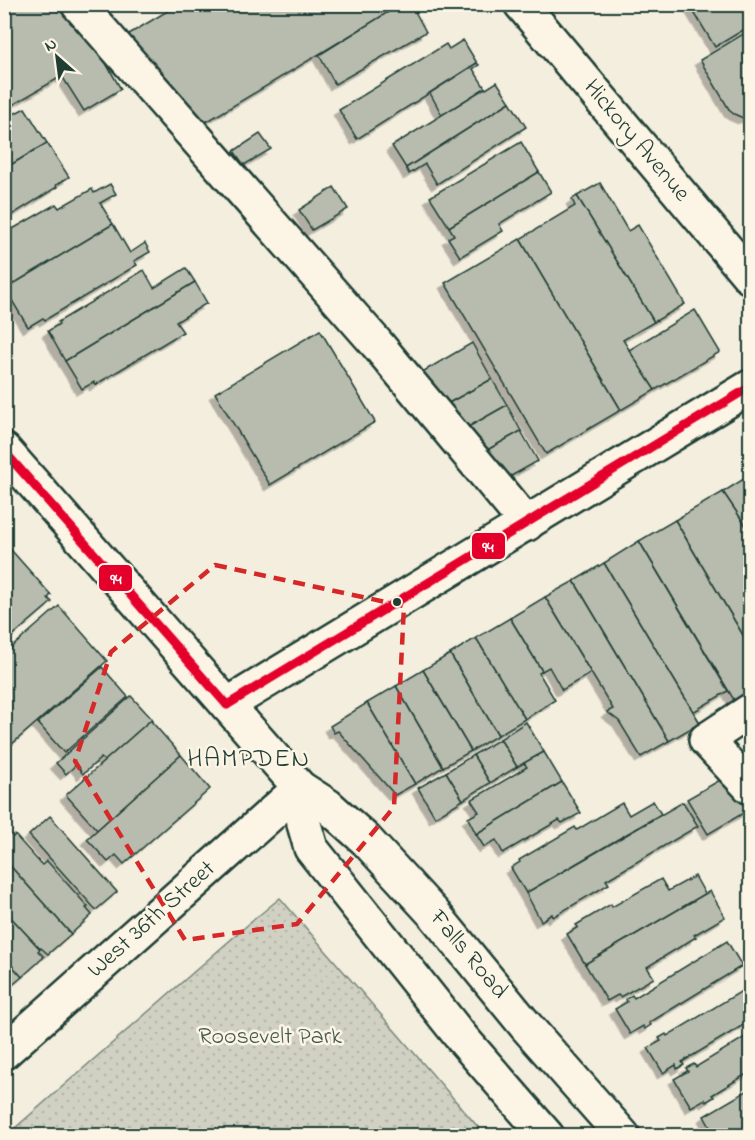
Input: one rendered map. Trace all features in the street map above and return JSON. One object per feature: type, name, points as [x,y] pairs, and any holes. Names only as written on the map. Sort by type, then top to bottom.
[{"type":"street","points":[[78,4],[377,344],[527,524]]},
{"type":"street","name":"Hickory Avenue","points":[[520,4],[750,277]]},
{"type":"street","points":[[227,705],[750,387]]},
{"type":"street","name":"Falls Road","points":[[4,450],[300,788],[328,806],[366,840],[420,898],[526,1026],[623,1136]]},
{"type":"street","points":[[750,711],[706,740],[750,787]]},
{"type":"street","points":[[300,788],[304,824],[311,848],[462,1037],[547,1136]]},
{"type":"street","name":"West 36th Street","points":[[5,1051],[300,788]]},
{"type":"highlighted area","points":[[215,565],[404,606],[394,807],[297,924],[185,940],[75,761],[111,652]]},
{"type":"green space","name":"Roosevelt Park","points":[[280,898],[485,1135],[7,1135],[251,922]]},
{"type":"building","points":[[4,4],[61,4],[101,52],[121,89],[84,111],[62,76],[4,110]]},
{"type":"building","points":[[179,4],[398,4],[399,6],[198,127],[124,37]]},
{"type":"building","points":[[401,4],[411,4],[426,32],[335,84],[319,55]]},
{"type":"building","points":[[689,4],[750,4],[750,26],[715,47]]},
{"type":"building","points":[[750,30],[750,116],[743,118],[730,111],[700,60]]},
{"type":"building","points":[[463,40],[477,63],[357,139],[339,110],[446,44],[449,49]]},
{"type":"building","points":[[477,63],[479,65],[473,69],[485,88],[442,115],[430,93]]},
{"type":"building","points":[[497,82],[510,102],[406,168],[392,146]]},
{"type":"building","points":[[510,102],[526,127],[437,184],[425,164],[409,174],[406,168]]},
{"type":"building","points":[[25,108],[47,143],[4,169],[4,119]]},
{"type":"building","points":[[260,134],[271,149],[244,165],[234,151]]},
{"type":"building","points":[[521,142],[539,172],[449,227],[430,197]]},
{"type":"building","points":[[47,143],[69,177],[4,220],[4,169]]},
{"type":"building","points":[[539,172],[551,192],[499,224],[503,231],[460,257],[448,238],[454,235],[449,227]]},
{"type":"building","points":[[600,183],[628,231],[638,225],[685,304],[654,322],[577,196]]},
{"type":"building","points":[[110,184],[116,194],[100,203],[113,224],[5,289],[4,234],[56,204],[59,208],[92,189],[94,193]]},
{"type":"building","points":[[334,187],[348,209],[312,230],[299,210]]},
{"type":"building","points":[[577,196],[654,322],[623,340],[655,390],[621,410],[520,239],[575,206],[572,199]]},
{"type":"building","points":[[113,224],[130,253],[145,243],[150,252],[134,261],[137,265],[45,320],[43,318],[28,327],[5,289]]},
{"type":"building","points":[[520,239],[621,410],[546,454],[445,283]]},
{"type":"building","points":[[186,268],[195,282],[65,361],[48,331],[59,324],[58,322],[144,270],[154,288]]},
{"type":"building","points":[[195,282],[207,303],[176,322],[183,332],[95,385],[94,382],[82,389],[65,361]]},
{"type":"building","points":[[695,310],[720,352],[655,390],[629,350]]},
{"type":"building","points":[[320,330],[375,422],[270,485],[215,393]]},
{"type":"building","points":[[472,343],[492,379],[438,409],[412,378]]},
{"type":"building","points":[[492,379],[507,405],[463,430],[438,409]]},
{"type":"building","points":[[507,405],[521,431],[482,453],[463,430]]},
{"type":"building","points":[[521,431],[538,461],[504,480],[482,453]]},
{"type":"building","points":[[750,475],[750,532],[723,492]]},
{"type":"building","points":[[723,492],[750,532],[750,647],[675,520]]},
{"type":"building","points":[[675,520],[750,647],[750,690],[734,700],[639,541]]},
{"type":"building","points":[[639,541],[728,691],[693,712],[604,563]]},
{"type":"building","points":[[4,542],[51,595],[48,598],[52,602],[4,643]]},
{"type":"building","points":[[604,563],[700,723],[669,741],[574,581]]},
{"type":"building","points":[[574,581],[669,741],[641,757],[619,721],[607,712],[613,709],[545,597]]},
{"type":"building","points":[[545,597],[591,673],[562,690],[549,667],[542,671],[510,618]]},
{"type":"building","points":[[59,606],[107,661],[4,751],[4,654]]},
{"type":"building","points":[[510,618],[542,671],[539,673],[555,700],[525,719],[476,638]]},
{"type":"building","points":[[476,638],[525,719],[498,735],[450,654]]},
{"type":"building","points":[[450,654],[498,735],[471,751],[423,670]]},
{"type":"building","points":[[102,667],[128,697],[64,753],[38,723]]},
{"type":"building","points":[[423,670],[471,751],[443,767],[396,686]]},
{"type":"building","points":[[396,686],[443,767],[415,784],[367,703]]},
{"type":"building","points":[[131,696],[152,719],[105,761],[101,758],[83,774],[76,765],[66,774],[56,763]]},
{"type":"building","points":[[367,703],[415,784],[395,795],[338,731],[334,733],[330,726]]},
{"type":"building","points":[[152,719],[151,721],[181,755],[97,830],[66,795]]},
{"type":"building","points":[[526,722],[544,752],[517,767],[500,739]]},
{"type":"building","points":[[500,739],[517,767],[490,783],[473,755]]},
{"type":"building","points":[[544,752],[562,782],[476,834],[468,818],[479,812],[471,800],[527,767],[524,763]]},
{"type":"building","points":[[181,755],[210,789],[124,864],[116,855],[108,862],[87,839]]},
{"type":"building","points":[[473,755],[490,783],[463,800],[446,772]]},
{"type":"building","points":[[446,772],[463,800],[435,817],[418,788]]},
{"type":"building","points":[[727,776],[747,811],[708,834],[687,799]]},
{"type":"building","points":[[562,782],[581,813],[562,823],[559,820],[503,853],[496,840],[484,847],[476,834]]},
{"type":"building","points":[[653,801],[661,814],[526,893],[511,868],[520,862],[519,860],[575,827],[577,830],[622,803],[629,815]]},
{"type":"building","points":[[683,802],[698,826],[606,880],[609,884],[553,917],[552,914],[541,921],[526,893]]},
{"type":"building","points":[[50,816],[117,892],[96,910],[29,835]]},
{"type":"building","points":[[4,827],[13,837],[15,835],[42,865],[47,861],[88,907],[86,908],[92,915],[71,934],[4,859]]},
{"type":"building","points":[[4,859],[71,934],[48,954],[40,949],[4,910],[4,899],[7,897],[4,895]]},
{"type":"building","points":[[695,876],[705,894],[585,964],[567,934],[578,927],[576,925],[611,904],[612,907],[661,879],[668,891]]},
{"type":"building","points":[[710,891],[725,917],[647,967],[654,978],[620,997],[618,995],[607,1001],[585,964]]},
{"type":"building","points":[[4,910],[40,949],[38,951],[44,957],[22,977],[4,957]]},
{"type":"building","points":[[727,941],[742,966],[649,1023],[651,1025],[645,1029],[643,1026],[630,1034],[615,1009],[627,1002],[626,999],[632,995],[634,998]]},
{"type":"building","points":[[4,957],[22,977],[4,992]]},
{"type":"building","points":[[750,986],[750,1021],[682,1062],[684,1065],[677,1069],[676,1065],[663,1073],[648,1048],[661,1041],[659,1038],[666,1034],[667,1036]]},
{"type":"building","points":[[750,1034],[750,1072],[712,1095],[714,1097],[706,1102],[705,1099],[691,1107],[674,1079],[688,1071],[686,1068],[694,1064],[696,1067]]},
{"type":"building","points":[[750,1089],[750,1128],[738,1136],[715,1136],[704,1116]]},
{"type":"transit line","name":"94","points":[[227,705],[750,387]]},
{"type":"transit line","name":"94","points":[[4,451],[227,705]]},
{"type":"district","name":"HAMPDEN","points":[[249,760]]}]
